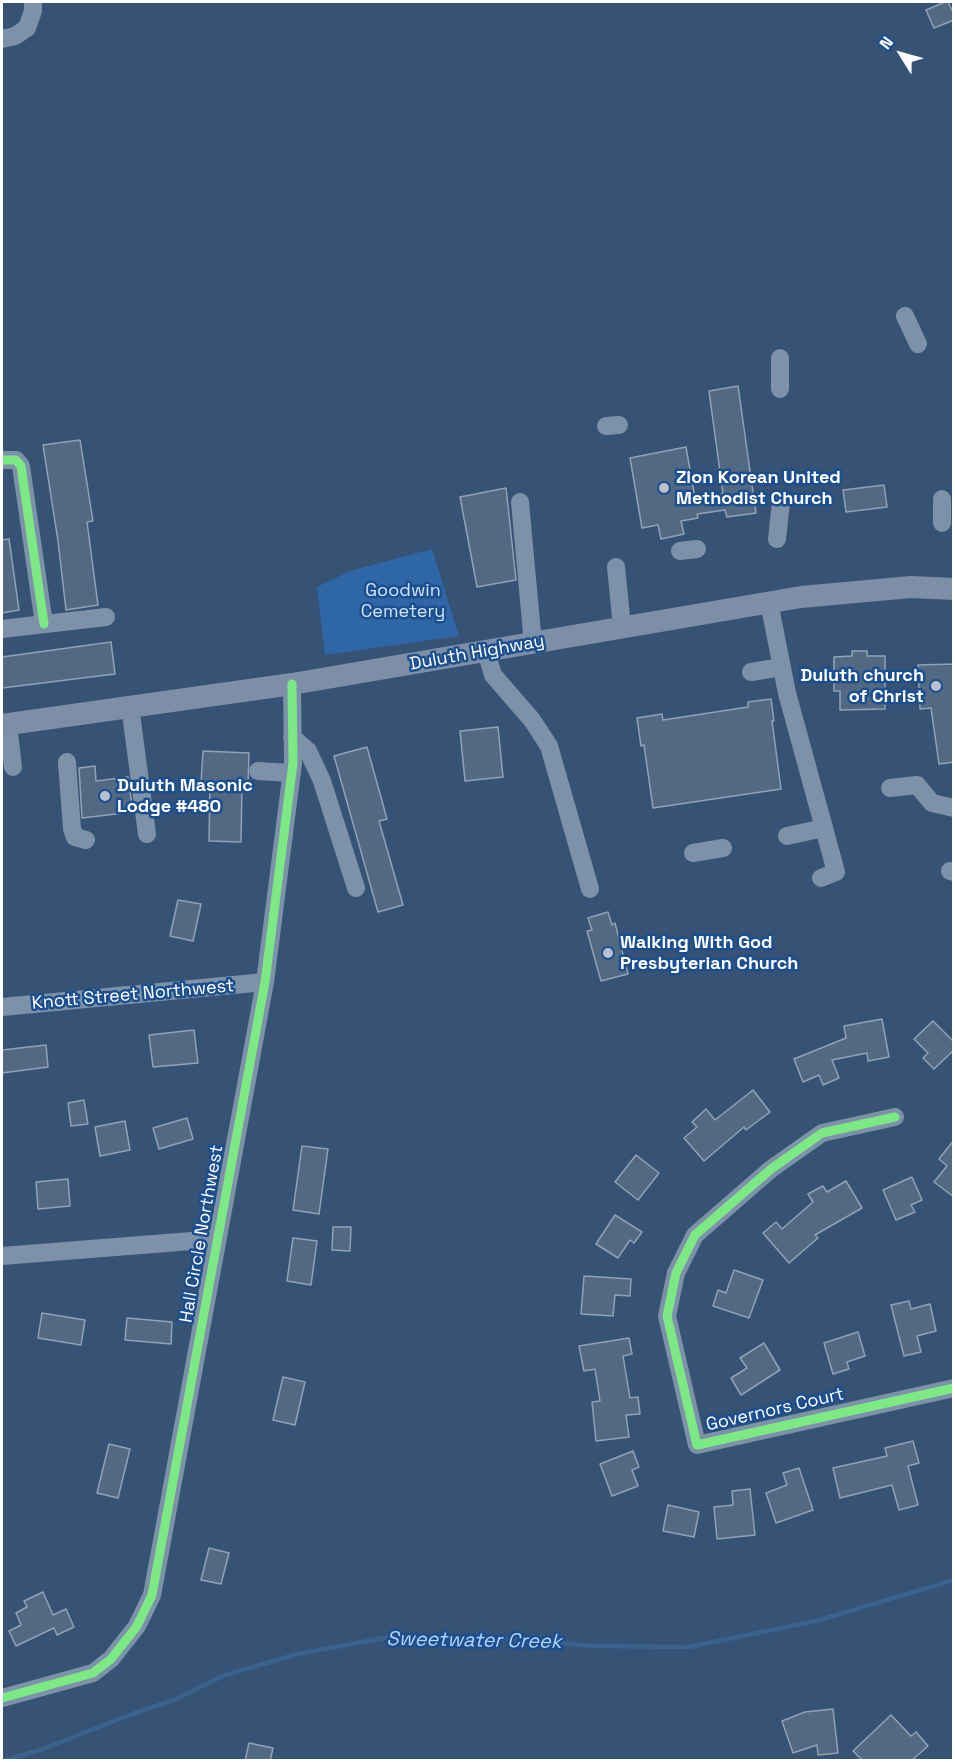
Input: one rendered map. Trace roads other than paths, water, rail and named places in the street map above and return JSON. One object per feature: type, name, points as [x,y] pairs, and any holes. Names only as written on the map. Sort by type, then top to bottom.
[{"type":"main road","name":"Duluth Highway","points":[[5,725],[292,684],[801,597],[911,587],[954,589]]},
{"type":"street","points":[[2,39],[15,36],[27,28],[33,11],[33,2]]},
{"type":"street","points":[[905,316],[918,344]]},
{"type":"street","points":[[780,358],[780,389]]},
{"type":"street","points":[[2,460],[16,459],[21,466],[44,624]]},
{"type":"street","points":[[942,499],[942,523]]},
{"type":"street","points":[[520,502],[533,644]]},
{"type":"street","points":[[777,539],[781,502]]},
{"type":"street","points":[[621,561],[622,627]]},
{"type":"street","points":[[769,602],[787,693],[836,872],[821,878]]},
{"type":"street","points":[[2,629],[106,617]]},
{"type":"street","points":[[486,651],[493,675],[532,720],[549,746],[590,889]]},
{"type":"street","points":[[751,672],[782,667]]},
{"type":"street","name":"Hall Circle Northwest","points":[[2,1698],[93,1673],[111,1659],[131,1634],[152,1595],[265,982],[292,773],[292,684]]},
{"type":"street","points":[[130,706],[147,834]]},
{"type":"street","points":[[5,725],[13,767]]},
{"type":"street","points":[[292,737],[308,751],[322,781],[356,888]]},
{"type":"street","points":[[67,762],[72,829],[75,837],[86,840]]},
{"type":"street","points":[[258,771],[292,773]]},
{"type":"street","points":[[890,788],[916,785],[933,803],[954,808]]},
{"type":"street","points":[[787,836],[824,828]]},
{"type":"street","points":[[693,853],[723,848]]},
{"type":"street","name":"Knott Street Northwest","points":[[2,1007],[265,982]]},
{"type":"street","name":"Governors Court","points":[[895,1117],[822,1133],[771,1169],[695,1235],[676,1273],[667,1316],[697,1445],[954,1388]]},
{"type":"street","points":[[2,1256],[217,1239]]},
{"type":"waterway","name":"Sweetwater Creek","points":[[6,1760],[43,1749],[174,1700],[225,1675],[298,1654],[389,1637],[512,1639],[593,1646],[689,1647],[816,1621],[954,1580]]},
{"type":"place","name":"Zion Korean United Methodist Church","points":[[664,488]]},
{"type":"place","name":"Duluth church of Christ","points":[[936,686]]},
{"type":"place","name":"Duluth Masonic Lodge #480","points":[[105,796]]},
{"type":"place","name":"Walking With God Presbyterian Church","points":[[608,953]]},
{"type":"park label","name":"Goodwin Cemetery","points":[[403,601]]}]
